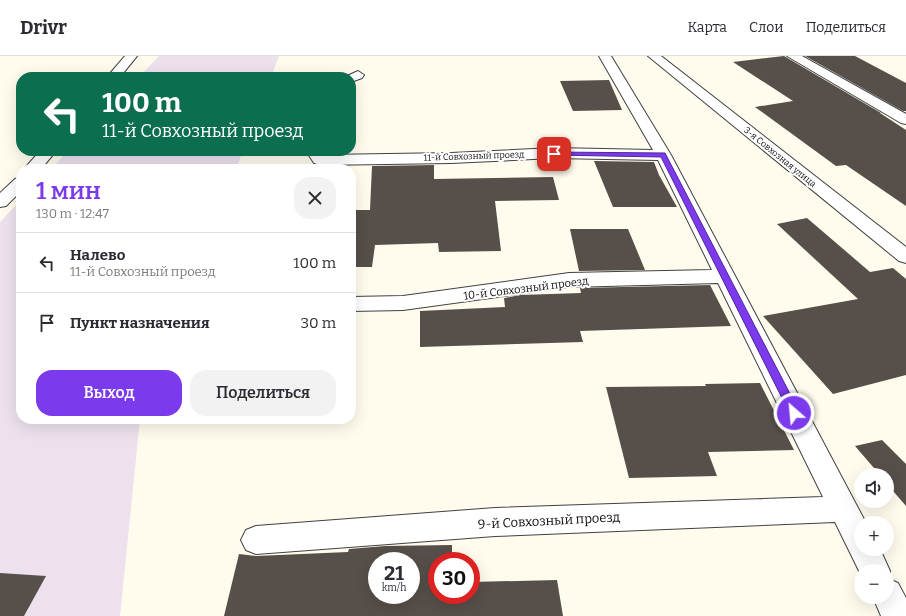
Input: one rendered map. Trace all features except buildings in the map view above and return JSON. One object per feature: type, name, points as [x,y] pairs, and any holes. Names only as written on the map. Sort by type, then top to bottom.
[{"type":"street","points":[[117,72],[131,56]]},
{"type":"street","points":[[605,56],[663,155],[854,529]]},
{"type":"street","name":"3-я Совхозная улица","points":[[654,56],[906,257]]},
{"type":"street","points":[[793,56],[906,120]]},
{"type":"street","name":"11-й Совхозный проезд","points":[[317,156],[320,160],[451,158],[554,154],[663,155]]},
{"type":"street","points":[[36,164],[44,156]]},
{"type":"street","points":[[0,202],[16,187]]},
{"type":"street","name":"10-й Совхозный проезд","points":[[356,304],[403,303],[570,280],[724,276]]},
{"type":"street","name":"9-й Совхозный проезд","points":[[256,540],[495,522],[843,508]]},
{"type":"street","points":[[892,604],[898,616]]},
{"type":"shaded area","points":[[159,56],[279,56],[273,72],[144,72]]},
{"type":"shaded area","points":[[63,156],[241,156],[238,164],[56,164]]},
{"type":"shaded area","points":[[16,205],[16,424],[139,424],[120,616],[0,616],[0,222]]},
{"type":"route","points":[[554,154],[663,155],[794,413]]}]
